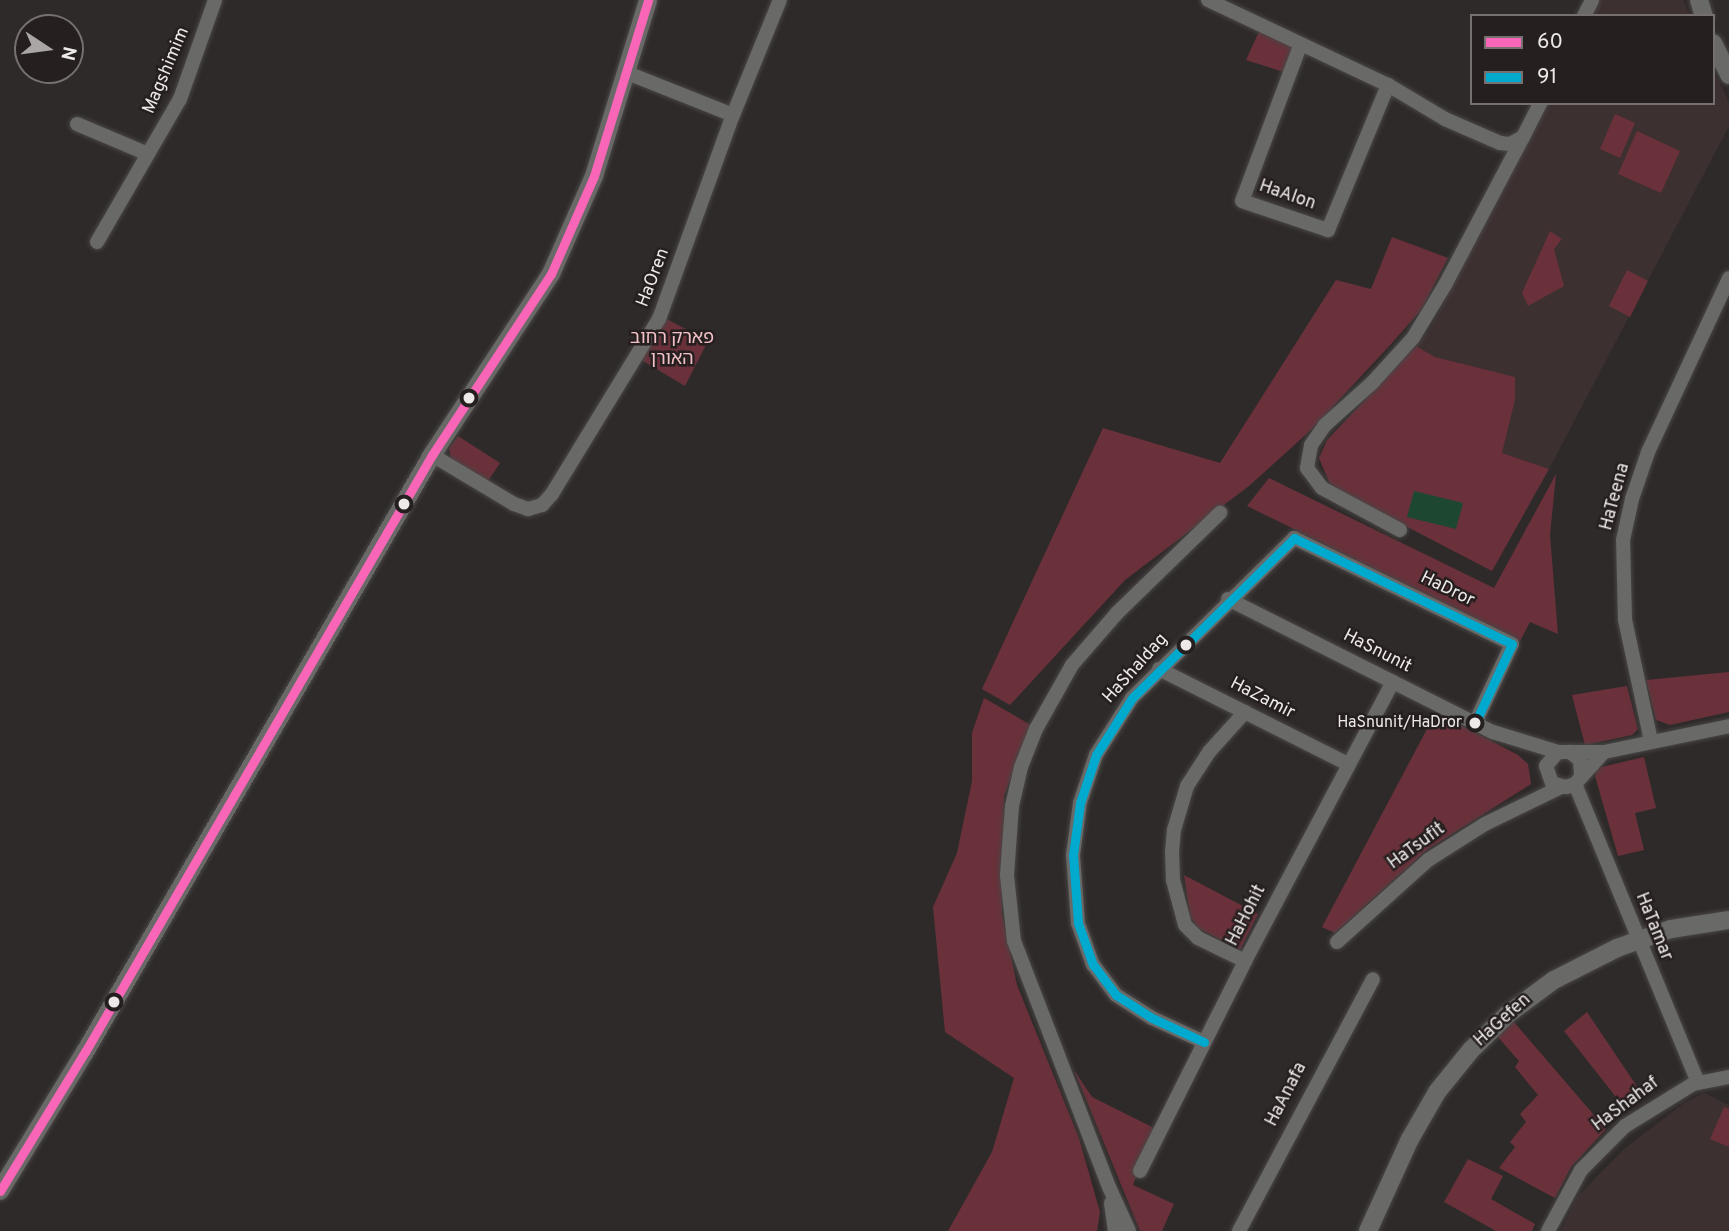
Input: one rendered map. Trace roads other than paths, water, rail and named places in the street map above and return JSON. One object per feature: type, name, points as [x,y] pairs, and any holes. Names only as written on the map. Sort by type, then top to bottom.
[{"type":"street","name":"Magshimim","points":[[97,242],[180,99],[215,0]]},
{"type":"street","points":[[0,1191],[92,1040],[432,456],[551,274],[594,176],[648,0]]},
{"type":"street","points":[[625,72],[733,115],[780,0]]},
{"type":"street","points":[[1208,0],[1300,46],[1388,85],[1445,119],[1491,140],[1510,144],[1523,137]]},
{"type":"street","name":"HaAlon","points":[[1300,46],[1242,201],[1328,230],[1388,85]]},
{"type":"street","points":[[1715,47],[1729,75]]},
{"type":"street","points":[[1400,530],[1322,488],[1307,468],[1311,445],[1325,425],[1372,383],[1413,338],[1445,285],[1539,105]]},
{"type":"street","name":"HaOren","points":[[432,456],[514,504],[528,509],[542,505],[552,494],[639,356],[659,319],[733,115]]},
{"type":"street","points":[[77,124],[148,154]]},
{"type":"street","name":"HaTeena","points":[[1651,741],[1625,620],[1622,578],[1625,530],[1648,452],[1729,278]]},
{"type":"street","points":[[1129,1231],[1024,975],[1014,941],[1007,875],[1012,806],[1021,767],[1036,729],[1072,665],[1117,614],[1220,513]]},
{"type":"street","name":"HaDror","points":[[1286,542],[1300,539],[1512,644],[1475,723]]},
{"type":"street","name":"HaShaldag","points":[[1204,1042],[1133,1008],[1104,982],[1084,946],[1076,903],[1074,829],[1096,755],[1121,713],[1159,669],[1286,542]]},
{"type":"street","name":"HaSnunit","points":[[1228,599],[1509,739],[1529,750],[1546,774],[1572,782]]},
{"type":"street","name":"HaZamir","points":[[1159,669],[1348,764]]},
{"type":"street","name":"HaHohit","points":[[1140,1171],[1245,961],[1392,681]]},
{"type":"street","points":[[1245,712],[1209,752],[1187,786],[1174,830],[1172,852],[1174,880],[1185,925],[1198,938],[1245,961]]},
{"type":"street","points":[[1564,752],[1604,752],[1729,726]]},
{"type":"street","name":"HaSnunit","points":[[1509,739],[1564,752]]},
{"type":"street","name":"HaTsufit","points":[[1531,799],[1546,774],[1548,760],[1564,752]]},
{"type":"street","name":"HaTamar","points":[[1564,752],[1580,760],[1572,782],[1698,1083]]},
{"type":"street","points":[[1572,782],[1604,752]]},
{"type":"street","name":"HaTsufit","points":[[1337,942],[1428,860],[1531,799],[1572,782]]},
{"type":"street","name":"HaGefen","points":[[1368,1231],[1423,1115],[1471,1050],[1508,1014],[1554,980],[1597,956],[1671,929],[1729,920]]},
{"type":"street","name":"HaAnafa","points":[[1238,1231],[1373,979]]},
{"type":"street","name":"HaShahaf","points":[[1548,1231],[1566,1193],[1597,1152],[1644,1112],[1698,1083],[1729,1077]]},
{"type":"street","points":[[1109,1187],[1115,1231]]},
{"type":"place","name":"HaSnunit/HaDror","points":[[1475,723]]},
{"type":"park label","name":"פארק רחוב האורן","points":[[672,350]]}]
